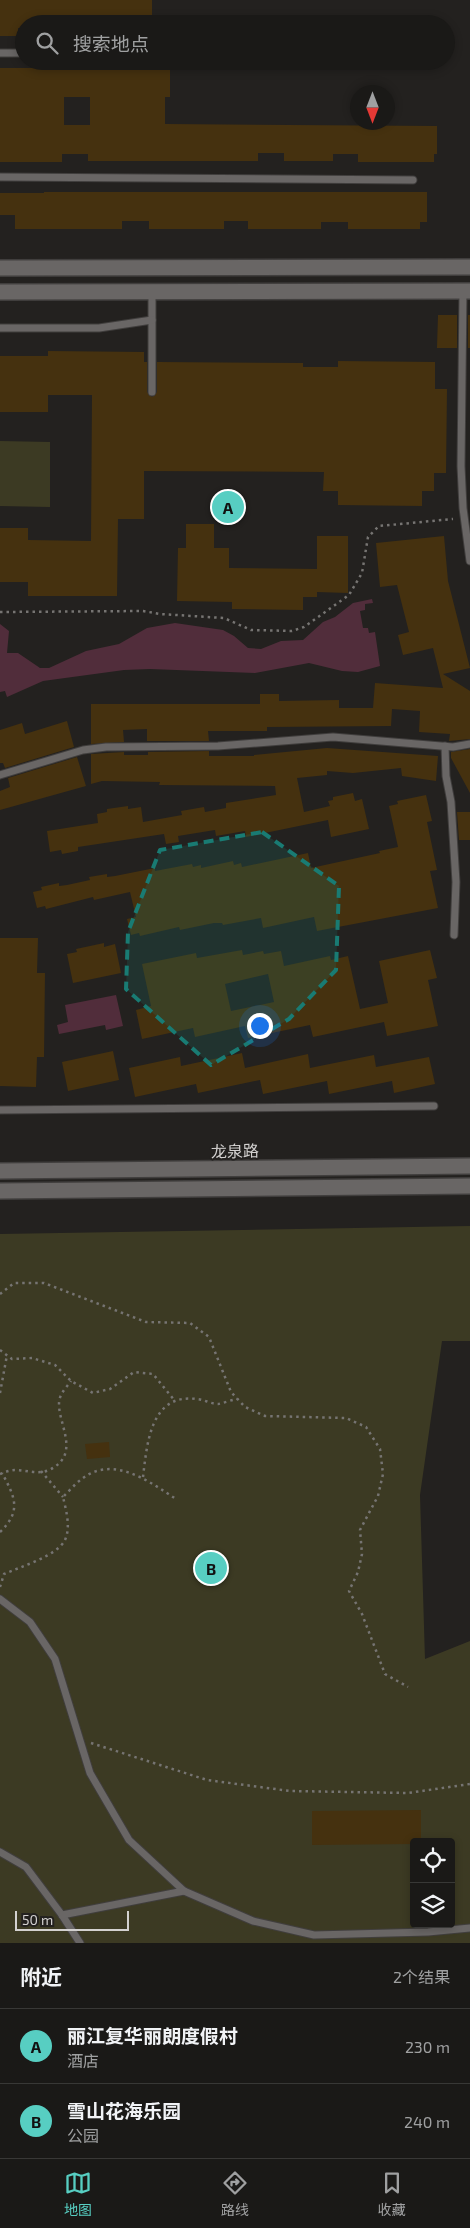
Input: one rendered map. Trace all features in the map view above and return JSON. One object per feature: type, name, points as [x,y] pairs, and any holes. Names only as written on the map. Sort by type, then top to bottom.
[{"type":"main road","points":[[0,268],[470,267]]},
{"type":"main road","points":[[0,292],[466,291]]},
{"type":"main road","name":"龙泉路","points":[[0,1171],[470,1166]]},
{"type":"main road","points":[[0,1191],[470,1186]]},
{"type":"lane","points":[[0,53],[15,53]]},
{"type":"lane","points":[[0,177],[413,180]]},
{"type":"lane","points":[[466,291],[461,466],[464,518],[470,561]]},
{"type":"lane","points":[[152,292],[152,392]]},
{"type":"lane","points":[[0,328],[99,328],[152,320]]},
{"type":"lane","points":[[0,775],[83,750],[106,747],[218,746],[333,736],[445,746],[470,744]]},
{"type":"lane","points":[[445,746],[456,882],[454,936]]},
{"type":"lane","points":[[0,1110],[434,1106]]},
{"type":"lane","points":[[0,1599],[30,1622],[55,1659],[90,1773],[129,1840],[184,1892],[253,1921],[314,1935],[428,1932],[470,1928]]},
{"type":"lane","points":[[0,1852],[26,1867],[62,1915],[80,1943]]},
{"type":"lane","points":[[62,1915],[184,1892]]},
{"type":"path","points":[[0,612],[143,611],[160,614],[224,618],[251,630],[292,631],[304,627],[349,595],[360,577],[366,541],[374,528],[464,518]]},
{"type":"path","points":[[0,1294],[14,1284],[44,1284],[146,1322],[190,1324],[208,1337],[231,1392],[245,1407],[265,1416],[346,1418],[366,1427],[380,1449],[383,1474],[378,1496],[360,1530],[362,1554],[358,1572],[349,1591],[362,1614],[385,1674],[408,1687]]},
{"type":"path","points":[[0,1350],[12,1359],[32,1358],[55,1365],[71,1380],[93,1393],[110,1389],[134,1372],[153,1374],[175,1401]]},
{"type":"path","points":[[0,1393],[8,1355]]},
{"type":"path","points":[[0,1532],[11,1521],[16,1501],[1,1473],[14,1470],[48,1470],[57,1465],[64,1456],[67,1436],[59,1405],[61,1394],[71,1380]]},
{"type":"path","points":[[143,1477],[147,1444],[155,1419],[165,1406],[175,1401],[195,1398],[218,1404],[237,1399]]},
{"type":"path","points":[[63,1497],[84,1477],[99,1470],[117,1470],[143,1477],[176,1499]]},
{"type":"path","points":[[0,1587],[2,1574],[48,1555],[65,1540],[68,1520],[63,1497],[41,1471]]},
{"type":"path","points":[[79,1739],[207,1780],[290,1791],[408,1793],[470,1784]]},
{"type":"highlighted area","points":[[262,832],[339,886],[336,970],[289,1019],[211,1065],[126,989],[128,932],[160,850]]},
{"type":"shaded area","points":[[0,441],[50,442],[50,507],[0,506]]},
{"type":"shaded area","points":[[372,599],[373,603],[365,604],[365,610],[360,611],[363,628],[368,628],[369,633],[375,632],[380,666],[358,672],[342,671],[309,663],[255,673],[150,669],[124,670],[43,681],[7,697],[5,691],[0,692],[0,624],[9,631],[7,653],[18,653],[40,668],[49,668],[86,651],[119,644],[147,628],[175,623],[223,630],[234,636],[248,648],[261,649],[281,641],[303,640],[323,622],[335,617],[353,603]]},
{"type":"shaded area","points":[[116,995],[123,1026],[106,1030],[105,1025],[59,1034],[57,1025],[68,1022],[65,1005]]},
{"type":"shaded area","points":[[470,1226],[470,1341],[442,1341],[420,1495],[425,1659],[470,1641],[470,1943],[0,1943],[0,1234]]},
{"type":"building","points":[[0,0],[152,0],[152,15],[15,15],[15,36],[0,36]]},
{"type":"building","points":[[0,68],[15,68],[15,70],[170,70],[170,97],[165,97],[165,124],[350,125],[350,130],[395,130],[395,126],[437,126],[437,154],[434,154],[434,162],[358,162],[358,154],[333,154],[333,161],[284,161],[284,153],[258,153],[258,161],[88,161],[88,154],[62,154],[62,162],[0,162]],"holes":[[[64,97],[90,97],[90,125],[64,125]]]},
{"type":"building","points":[[427,192],[427,222],[420,222],[420,229],[348,229],[348,222],[321,222],[321,229],[248,229],[248,221],[224,221],[224,229],[149,229],[149,221],[122,221],[122,229],[15,229],[15,215],[0,215],[0,193]]},
{"type":"building","points":[[438,315],[457,315],[457,348],[437,348]]},
{"type":"building","points":[[468,315],[470,315],[470,348],[468,348]]},
{"type":"building","points":[[48,351],[144,352],[144,362],[147,362],[147,392],[152,397],[157,392],[157,362],[303,363],[303,367],[338,367],[338,361],[435,362],[435,389],[447,389],[446,473],[434,473],[434,491],[422,491],[422,506],[338,505],[338,491],[323,491],[324,472],[144,471],[144,519],[118,519],[117,596],[28,596],[28,582],[0,582],[0,528],[28,528],[28,540],[91,541],[92,395],[48,395],[48,412],[0,412],[0,356],[48,356]]},
{"type":"building","points":[[186,524],[214,524],[214,548],[229,548],[229,568],[317,569],[317,536],[348,536],[348,593],[317,592],[317,597],[303,597],[303,610],[232,609],[232,602],[177,601],[178,548],[186,548]]},
{"type":"building","points":[[444,536],[448,581],[470,668],[443,674],[470,691],[470,739],[449,741],[450,734],[419,732],[420,711],[392,709],[391,726],[267,727],[267,731],[208,731],[209,741],[147,741],[147,729],[123,730],[124,742],[91,744],[91,704],[260,704],[260,694],[279,694],[279,701],[339,700],[339,708],[373,708],[375,683],[443,688],[433,648],[403,655],[398,635],[409,632],[397,585],[380,587],[376,543]]},
{"type":"building","points":[[67,721],[74,747],[5,768],[3,763],[0,763],[0,730],[22,723],[25,734]]},
{"type":"building","points":[[327,748],[438,756],[436,781],[402,776],[401,768],[353,773],[327,771],[327,775],[297,778],[304,812],[330,806],[328,801],[333,800],[333,797],[353,793],[355,801],[362,799],[369,829],[331,837],[328,820],[246,837],[245,831],[216,836],[215,830],[178,836],[179,842],[166,844],[164,834],[78,847],[78,851],[62,854],[61,850],[50,852],[47,831],[98,823],[97,814],[107,812],[107,809],[128,806],[128,809],[141,807],[143,822],[182,815],[181,811],[204,807],[205,812],[226,808],[226,803],[276,795],[275,786],[159,785],[160,782],[102,781],[91,784],[91,754],[124,752],[124,755],[148,755],[148,752],[209,751],[209,756],[254,756]]},
{"type":"building","points":[[470,749],[470,793],[451,758],[451,752]]},
{"type":"building","points":[[77,757],[86,786],[0,810],[0,791],[10,787],[8,778]]},
{"type":"building","points":[[426,795],[432,821],[427,822],[437,870],[430,871],[438,908],[317,931],[314,917],[263,928],[261,918],[223,925],[222,923],[214,923],[180,930],[179,927],[140,936],[139,933],[131,935],[127,919],[136,917],[130,892],[94,900],[93,897],[46,909],[45,906],[37,908],[33,892],[42,890],[41,887],[59,883],[59,886],[67,885],[90,880],[89,877],[107,874],[107,877],[155,868],[155,871],[192,864],[193,867],[201,865],[201,868],[233,861],[234,865],[241,863],[242,867],[308,853],[311,868],[380,853],[379,851],[398,847],[389,806],[398,804],[397,801]]},
{"type":"building","points":[[457,812],[470,812],[470,840],[459,840]]},
{"type":"building","points":[[0,938],[38,938],[37,973],[45,973],[44,1057],[37,1057],[36,1087],[0,1086]]},
{"type":"building","points":[[104,943],[104,947],[115,944],[121,973],[73,983],[67,954],[77,952],[76,949]]},
{"type":"building","points":[[242,950],[243,955],[263,951],[264,954],[281,951],[284,966],[330,956],[331,960],[348,956],[360,1009],[388,1003],[379,961],[430,950],[437,978],[428,980],[438,1026],[387,1036],[384,1022],[313,1037],[310,1025],[248,1038],[245,1026],[195,1037],[193,1028],[142,1039],[136,1010],[151,1006],[142,964],[196,953],[197,958]],"holes":[[[268,974],[274,1002],[231,1011],[225,984]]]},
{"type":"building","points":[[113,1051],[119,1080],[68,1091],[62,1062]]},
{"type":"building","points":[[242,1053],[245,1068],[308,1054],[310,1068],[374,1055],[376,1067],[429,1057],[435,1084],[394,1093],[392,1081],[329,1094],[327,1081],[263,1094],[260,1080],[198,1093],[196,1084],[135,1097],[129,1068],[180,1057],[181,1066]]},
{"type":"building","points":[[109,1442],[110,1457],[87,1459],[85,1444]]},
{"type":"building","points":[[421,1810],[421,1838],[410,1838],[410,1844],[312,1845],[312,1811]]},
{"type":"place","name":"丽江复华丽朗度假村","points":[[228,507]]},
{"type":"place","name":"雪山花海乐园","points":[[211,1568]]}]
